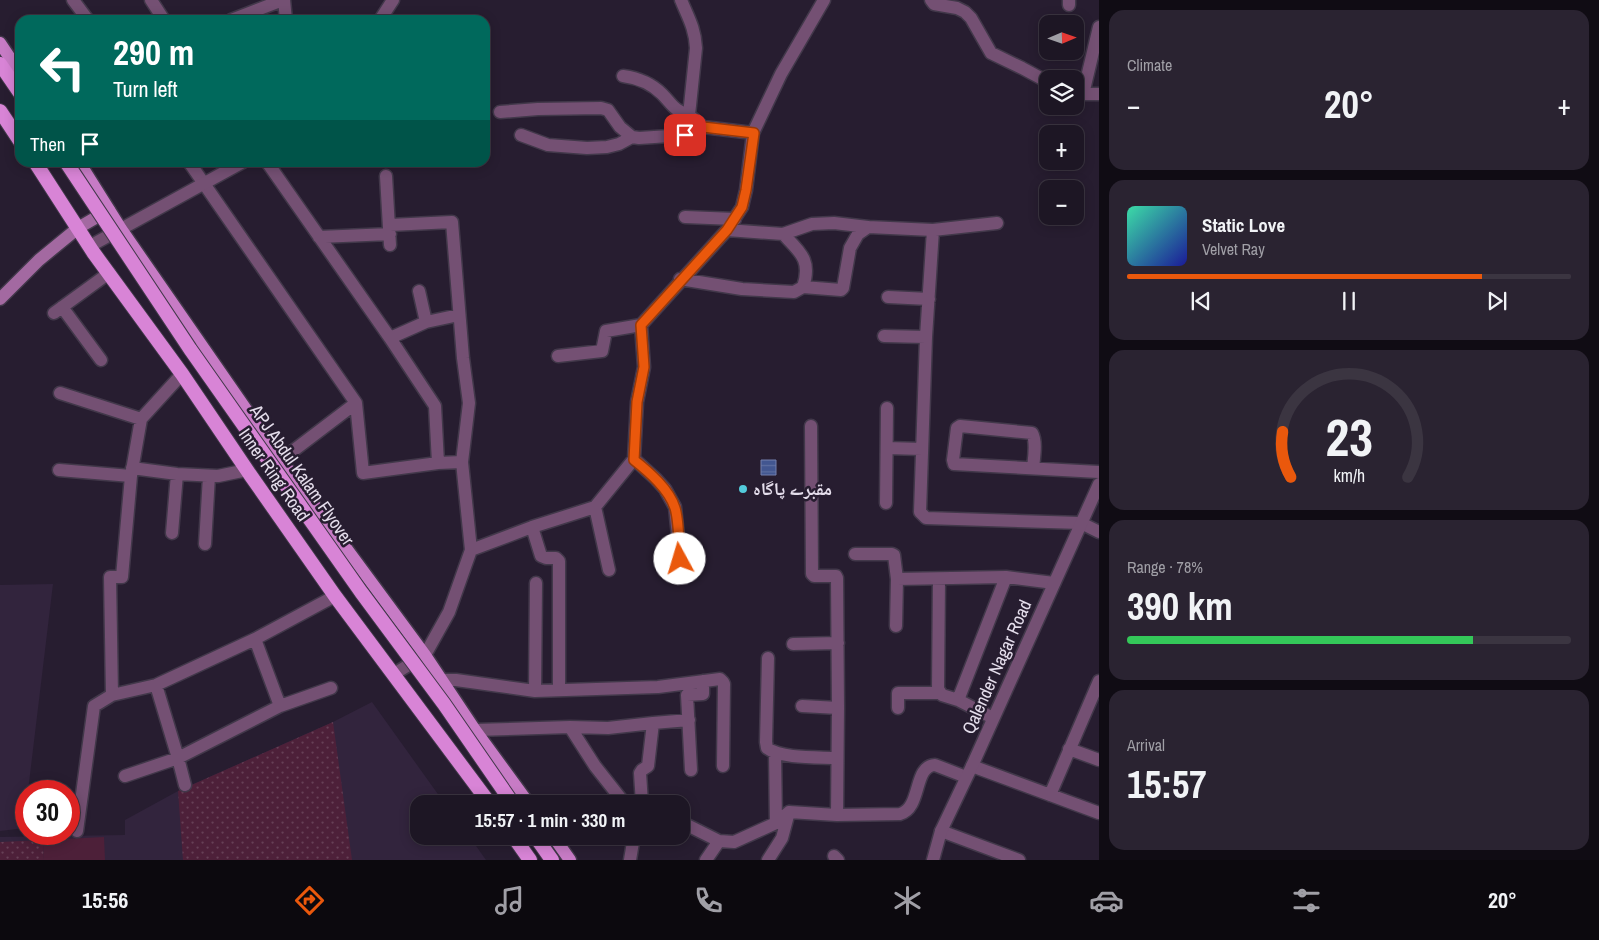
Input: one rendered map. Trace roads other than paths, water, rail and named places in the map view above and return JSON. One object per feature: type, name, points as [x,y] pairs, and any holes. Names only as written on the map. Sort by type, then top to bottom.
[{"type":"highway","points":[[9,70],[15,83]]},
{"type":"highway","points":[[0,111],[15,134]]},
{"type":"highway","name":"Inner Ring Road","points":[[38,167],[90,246],[182,374],[335,596],[483,795]]},
{"type":"highway","name":"APJ Abdul Kalam Flyover","points":[[69,167],[196,357],[507,795]]},
{"type":"highway","points":[[519,845],[530,860]]},
{"type":"highway","points":[[541,845],[552,860]]},
{"type":"main road","points":[[0,43],[9,70]]},
{"type":"main road","name":"Inner Ring Road","points":[[81,167],[121,229],[281,460],[425,655],[475,730],[522,795]]},
{"type":"main road","points":[[0,299],[39,260],[78,228],[109,210]]},
{"type":"main road","points":[[559,845],[570,860]]},
{"type":"street","points":[[73,0],[84,15]]},
{"type":"street","points":[[151,0],[161,15]]},
{"type":"street","points":[[241,15],[266,3],[284,0],[286,15]]},
{"type":"street","points":[[383,15],[393,0]]},
{"type":"street","points":[[681,0],[692,24],[696,48],[689,115]]},
{"type":"street","points":[[558,356],[602,351],[606,331],[641,325],[680,279],[727,230],[742,207],[754,133],[781,74],[824,0]]},
{"type":"street","points":[[931,0],[934,4],[957,8],[965,12],[991,53],[1039,77]]},
{"type":"street","points":[[1084,76],[1099,27]]},
{"type":"street","points":[[624,76],[638,78],[654,87],[677,111],[689,115],[703,127]]},
{"type":"street","points":[[1084,93],[1099,94]]},
{"type":"street","points":[[500,112],[601,108],[608,110],[620,128],[632,137],[640,138],[685,135],[703,127],[754,133]]},
{"type":"street","points":[[521,135],[548,145],[587,148],[619,144],[632,137]]},
{"type":"street","points":[[193,167],[356,403],[363,472],[462,462]]},
{"type":"street","points":[[90,246],[234,167]]},
{"type":"street","points":[[270,167],[435,406],[438,463]]},
{"type":"street","points":[[386,176],[390,234]]},
{"type":"street","points":[[685,216],[735,219]]},
{"type":"street","points":[[319,237],[390,234],[452,222],[459,316],[469,403],[462,462],[471,550],[449,612],[425,655],[394,674]]},
{"type":"street","points":[[727,230],[783,234],[812,224],[822,223],[933,230],[998,223]]},
{"type":"street","points":[[680,279],[742,288],[794,292],[803,287],[841,290],[843,288],[850,248],[858,234],[868,227]]},
{"type":"street","points":[[933,230],[926,338],[920,512],[924,517],[1081,524],[1099,532]]},
{"type":"street","points":[[783,234],[802,254],[806,262],[803,287]]},
{"type":"street","points":[[101,360],[58,310],[109,273]]},
{"type":"street","points":[[419,291],[426,322]]},
{"type":"street","points":[[888,298],[929,299]]},
{"type":"street","points":[[390,338],[426,322],[459,316]]},
{"type":"street","points":[[471,550],[595,506],[634,460],[637,402],[644,367],[641,325]]},
{"type":"street","points":[[884,336],[926,338]]},
{"type":"street","points":[[112,694],[110,577],[122,577],[132,472],[141,419],[182,374]]},
{"type":"street","points":[[60,393],[141,419]]},
{"type":"street","points":[[281,460],[356,403]]},
{"type":"street","points":[[886,503],[887,408]]},
{"type":"street","points":[[811,426],[812,574],[814,576],[835,575],[837,577],[837,814]]},
{"type":"street","points":[[1034,468],[1035,442],[1032,434],[960,426],[957,428],[954,464],[1099,472]]},
{"type":"street","points":[[887,448],[922,449]]},
{"type":"street","points":[[634,460],[656,479],[675,507],[682,576]]},
{"type":"street","points":[[58,470],[218,476],[247,470]]},
{"type":"street","points":[[172,533],[177,474]]},
{"type":"street","points":[[205,544],[208,476]]},
{"type":"street","name":"Qalender Nagar Road","points":[[922,860],[935,854],[941,831],[1099,484]]},
{"type":"street","points":[[595,506],[609,570]]},
{"type":"street","points":[[532,527],[541,556],[556,558],[559,561],[559,690]]},
{"type":"street","points":[[855,554],[892,554],[895,558],[897,579],[896,626]]},
{"type":"street","points":[[958,700],[1006,578]]},
{"type":"street","points":[[897,579],[1006,578],[1054,583]]},
{"type":"street","points":[[939,580],[938,689],[940,693]]},
{"type":"street","points":[[535,691],[536,583]]},
{"type":"street","points":[[80,808],[94,706],[112,694],[156,685],[255,639],[335,596]]},
{"type":"street","points":[[255,639],[280,706]]},
{"type":"street","points":[[793,644],[838,643]]},
{"type":"street","points":[[768,658],[766,742],[768,748],[775,753],[802,757],[837,758]]},
{"type":"street","points":[[441,680],[456,680],[535,691],[658,687],[720,679],[723,682],[723,766]]},
{"type":"street","points":[[1050,795],[1099,680]]},
{"type":"street","points":[[691,770],[688,695],[703,694],[703,681]]},
{"type":"street","points":[[156,685],[185,785]]},
{"type":"street","points":[[125,776],[178,758],[280,706],[331,688]]},
{"type":"street","points":[[898,708],[898,693],[940,693],[993,718]]},
{"type":"street","points":[[802,706],[838,708]]},
{"type":"street","points":[[475,730],[570,727],[608,728],[689,720]]},
{"type":"street","points":[[641,795],[640,773],[648,766],[653,723]]},
{"type":"street","points":[[570,727],[595,766],[619,795]]},
{"type":"street","points":[[1069,749],[1099,760]]},
{"type":"street","points":[[775,753],[776,823]]},
{"type":"street","points":[[690,826],[719,840],[734,842],[776,823],[789,812],[900,814],[911,806],[924,770],[930,765],[969,772],[1050,795],[1099,813]]},
{"type":"street","points":[[768,860],[782,838],[789,812]]},
{"type":"street","points":[[941,831],[1018,860]]},
{"type":"street","points":[[706,860],[719,840]]},
{"type":"street","points":[[630,860],[632,845]]},
{"type":"water","points":[[761,460],[776,460],[776,475],[761,475]]},
{"type":"place","name":"مقبرے پاگاہ","points":[[743,489]]}]
